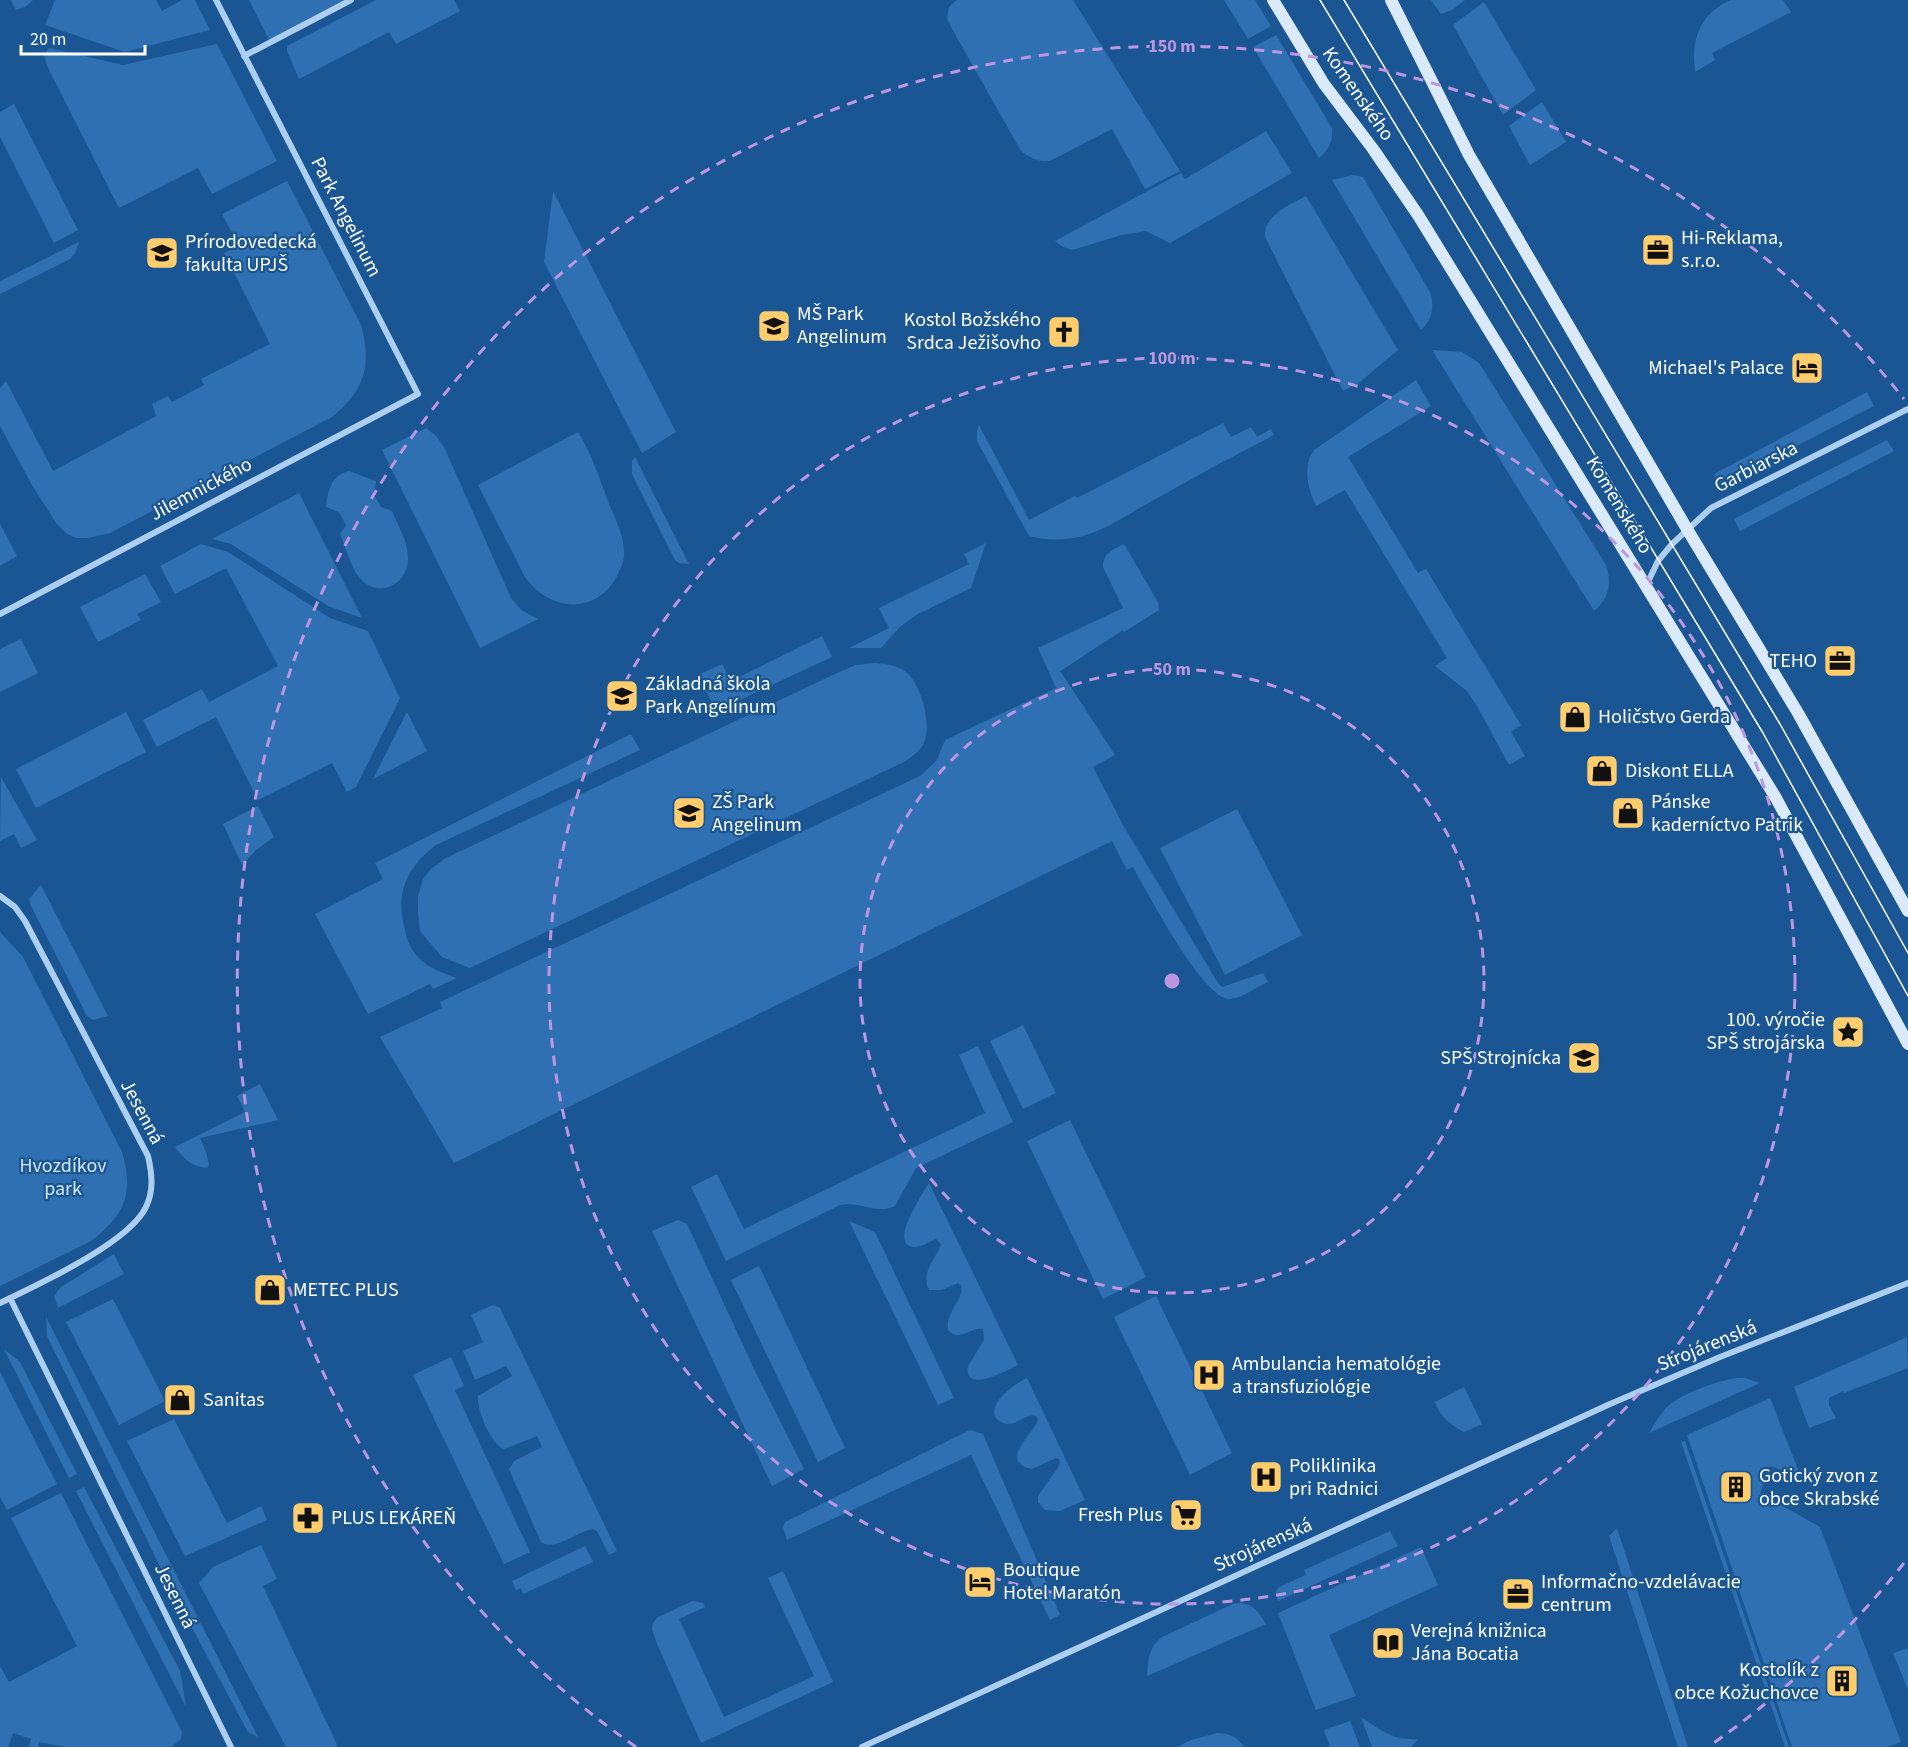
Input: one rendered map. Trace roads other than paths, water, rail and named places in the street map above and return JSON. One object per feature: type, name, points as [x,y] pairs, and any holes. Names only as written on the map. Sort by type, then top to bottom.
[{"type":"street","name":"Park Angelinum","points":[[216,0],[418,394]]},
{"type":"street","points":[[244,56],[351,0]]},
{"type":"street","name":"Komenského","points":[[1273,0],[1324,84],[1373,149],[1418,215],[1776,798],[1908,1044]]},
{"type":"street","points":[[1391,0],[1469,155],[1687,529],[1798,713],[1908,911]]},
{"type":"street","name":"Jilemnického","points":[[0,614],[418,394]]},
{"type":"street","name":"Garbiarska","points":[[1646,587],[1658,561],[1687,529],[1711,508],[1908,409]]},
{"type":"street","name":"Jesenná","points":[[0,896],[15,907],[25,921],[148,1156],[152,1182],[146,1207],[139,1218],[112,1243],[0,1303]]},
{"type":"street","name":"Strojárenská","points":[[862,1747],[1610,1404],[1908,1283]]},
{"type":"street","name":"Strojárenská","points":[[1879,1295],[1908,1288]]},
{"type":"street","name":"Jesenná","points":[[10,1298],[231,1747]]},
{"type":"tram line","points":[[1320,0],[1763,733],[1908,996]]},
{"type":"tram line","points":[[1344,0],[1780,724],[1908,953]]},
{"type":"place","name":"Hi-Reklama, s.r.o.","points":[[1658,250]]},
{"type":"place","name":"Prírodovedecká fakulta UPJŠ","points":[[162,253]]},
{"type":"place","name":"MŠ Park Angelinum","points":[[774,326]]},
{"type":"place","name":"Kostol Božského Srdca Ježišovho","points":[[1064,332]]},
{"type":"place","name":"Michael's Palace","points":[[1807,368]]},
{"type":"place","name":"TEHO","points":[[1840,661]]},
{"type":"place","name":"Základná škola Park Angelínum","points":[[622,696]]},
{"type":"place","name":"Holičstvo Gerda","points":[[1575,717]]},
{"type":"place","name":"Diskont ELLA","points":[[1602,771]]},
{"type":"place","name":"ZŠ Park Angelinum","points":[[689,813]]},
{"type":"place","name":"Pánske kaderníctvo Patrik","points":[[1628,813]]},
{"type":"place","name":"100. výročie SPŠ strojárska","points":[[1848,1032]]},
{"type":"place","name":"SPŠ Strojnícka","points":[[1584,1058]]},
{"type":"place","name":"METEC PLUS","points":[[270,1290]]},
{"type":"place","name":"Ambulancia hematológie a transfuziológie","points":[[1209,1375]]},
{"type":"place","name":"Sanitas","points":[[180,1400]]},
{"type":"place","name":"Poliklinika pri Radnici","points":[[1266,1477]]},
{"type":"place","name":"Gotický zvon z obce Skrabské","points":[[1736,1487]]},
{"type":"place","name":"Fresh Plus","points":[[1186,1515]]},
{"type":"place","name":"PLUS LEKÁREŇ","points":[[308,1518]]},
{"type":"place","name":"Boutique Hotel Maratón","points":[[980,1582]]},
{"type":"place","name":"Informačno-vzdelávacie centrum","points":[[1518,1594]]},
{"type":"place","name":"Verejná knižnica Jána Bocatia","points":[[1388,1643]]},
{"type":"place","name":"Kostolík z obce Kožuchovce","points":[[1842,1681]]},
{"type":"park label","name":"Hvozdíkov park","points":[[63,1178]]}]
